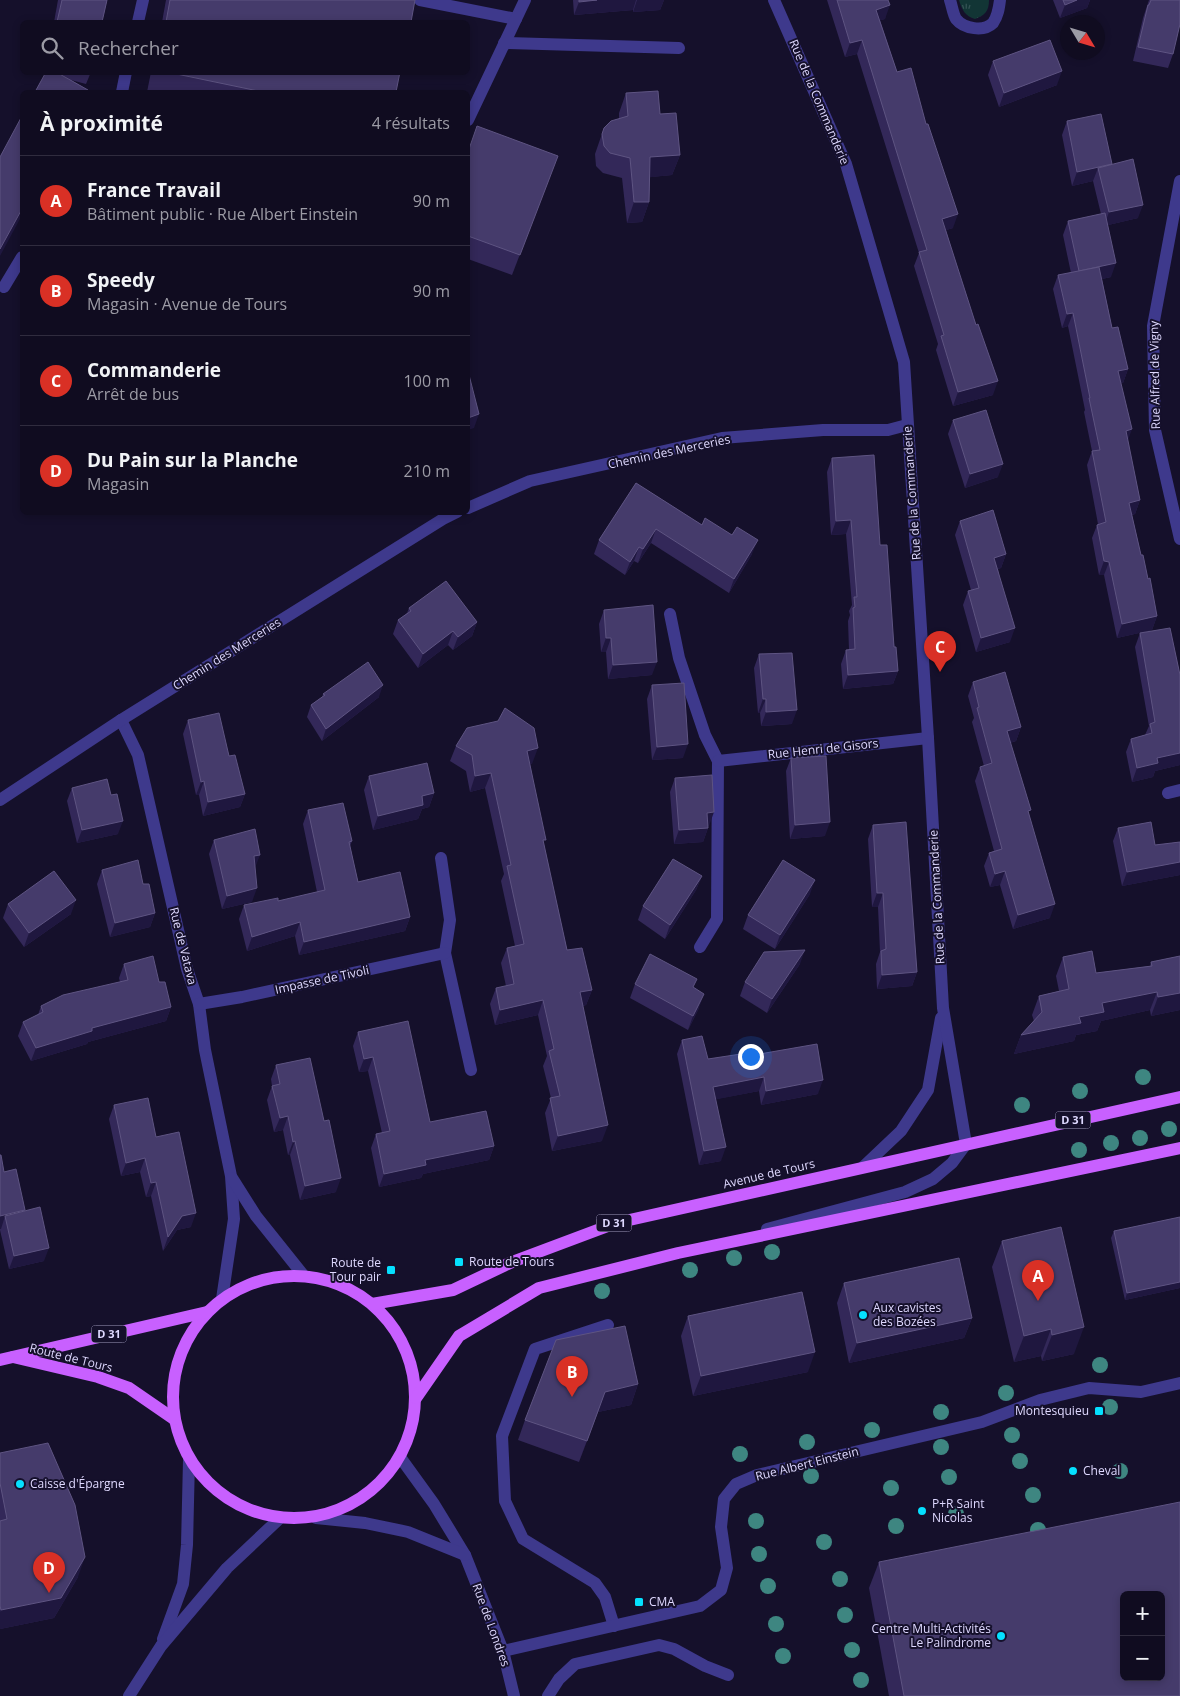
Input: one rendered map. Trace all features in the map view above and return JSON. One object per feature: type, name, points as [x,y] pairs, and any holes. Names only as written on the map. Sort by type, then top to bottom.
[{"type":"main road","name":"Avenue de Tours","points":[[372,1304],[454,1290],[512,1262],[616,1223],[1180,1097]]},
{"type":"main road","points":[[416,1398],[459,1336],[539,1288],[678,1253],[1180,1148]]},
{"type":"main road","points":[[304,1276],[341,1285],[372,1304],[391,1323],[405,1346],[414,1372],[416,1398],[412,1428],[400,1457],[379,1485],[350,1506],[316,1518],[279,1519],[244,1509],[212,1489],[189,1460],[180,1440],[174,1419],[172,1392],[177,1365],[189,1336],[207,1312],[222,1299],[248,1285],[276,1277],[304,1276]]},
{"type":"main road","name":"Route de Tours","points":[[6,1358],[207,1312]]},
{"type":"main road","name":"Route de Tours","points":[[6,1358],[98,1377],[129,1388],[174,1419]]},
{"type":"street","points":[[138,20],[143,0]]},
{"type":"street","points":[[420,0],[516,19]]},
{"type":"street","points":[[470,116],[525,0]]},
{"type":"street","name":"Rue de la Commanderie","points":[[774,0],[846,164],[904,362],[943,1008],[966,1144]]},
{"type":"street","points":[[950,0],[956,19],[966,26],[980,29],[992,24],[999,10],[1000,0]]},
{"type":"street","points":[[504,43],[679,48]]},
{"type":"street","points":[[122,90],[125,75]]},
{"type":"street","name":"Rue Alfred de Vigny","points":[[1180,183],[1153,326],[1155,430],[1180,539]]},
{"type":"street","points":[[4,287],[20,260]]},
{"type":"street","name":"Chemin des Merceries","points":[[470,507],[530,481],[722,438],[824,430],[888,430],[907,425]]},
{"type":"street","name":"Chemin des Merceries","points":[[0,800],[121,720],[452,515]]},
{"type":"street","points":[[670,614],[679,658],[705,735],[718,761],[717,919],[700,947]]},
{"type":"street","name":"Rue de Vatava","points":[[121,720],[138,755],[187,969],[199,1004],[204,1050],[231,1176],[234,1219],[222,1299]]},
{"type":"street","name":"Rue Henri de Gisors","points":[[718,761],[928,738]]},
{"type":"street","points":[[441,858],[450,920],[445,953],[472,1070]]},
{"type":"street","name":"Impasse de Tivoli","points":[[199,1004],[251,995],[445,953]]},
{"type":"street","name":"Rue de la Commanderie","points":[[863,1167],[901,1131],[928,1090],[943,1008]]},
{"type":"street","points":[[678,1253],[905,1192],[932,1179],[952,1163],[966,1144]]},
{"type":"street","name":"Rue de Vatava","points":[[231,1176],[256,1216],[304,1276]]},
{"type":"street","points":[[608,1325],[535,1349],[502,1436],[505,1501],[523,1539],[595,1583],[605,1596],[614,1626]]},
{"type":"street","name":"Rue Albert Einstein","points":[[503,1651],[700,1606],[722,1590],[727,1568],[721,1527],[724,1499],[736,1484],[757,1475],[982,1422],[1040,1400],[1089,1388],[1141,1392],[1180,1384]]},
{"type":"street","name":"Rue de Londres","points":[[400,1457],[434,1504],[465,1555],[503,1651],[514,1696]]},
{"type":"street","points":[[160,1646],[183,1584],[187,1545],[189,1460]]},
{"type":"street","points":[[316,1518],[365,1523],[408,1532],[465,1555]]},
{"type":"street","points":[[129,1696],[160,1646],[227,1568],[279,1519]]},
{"type":"street","points":[[548,1696],[559,1679],[575,1664],[659,1645],[674,1649],[705,1666],[728,1675]]},
{"type":"green space","points":[[959,0],[989,0],[987,10],[975,19],[964,12]]},
{"type":"building","points":[[62,0],[107,0],[102,20],[57,20]]},
{"type":"building","points":[[170,0],[415,0],[411,20],[166,20]]},
{"type":"building","points":[[579,0],[597,0],[579,2]]},
{"type":"building","points":[[837,0],[888,0],[890,5],[876,10],[897,72],[911,68],[926,124],[928,124],[958,214],[942,219],[976,325],[978,324],[998,381],[958,392],[941,336],[944,335],[919,252],[927,250],[862,40],[850,43]]},
{"type":"building","points":[[1063,0],[1077,0],[1065,5]]},
{"type":"building","points":[[1151,0],[1180,0],[1180,24],[1173,54],[1138,47],[1148,5]]},
{"type":"building","points":[[1050,40],[1062,71],[1004,93],[993,61]]},
{"type":"building","points":[[44,75],[61,75],[88,90],[36,90]]},
{"type":"building","points":[[181,75],[399,75],[396,90],[253,90]]},
{"type":"building","points":[[658,91],[660,114],[676,113],[680,155],[650,157],[649,202],[634,202],[630,158],[610,153],[604,146],[602,134],[604,128],[611,121],[628,116],[626,93]]},
{"type":"building","points":[[1101,114],[1112,164],[1077,172],[1067,121]]},
{"type":"building","points":[[20,120],[20,213],[0,249],[0,157]]},
{"type":"building","points":[[477,126],[558,156],[520,255],[470,237],[470,146]]},
{"type":"building","points":[[1133,159],[1143,205],[1109,212],[1098,168]]},
{"type":"building","points":[[1105,213],[1116,263],[1079,271],[1068,221]]},
{"type":"building","points":[[1099,267],[1112,328],[1118,327],[1128,369],[1118,371],[1132,429],[1126,431],[1140,500],[1129,503],[1141,555],[1143,555],[1148,579],[1150,578],[1157,616],[1122,624],[1109,562],[1104,561],[1097,525],[1106,522],[1092,451],[1100,450],[1073,313],[1067,314],[1058,275]]},
{"type":"building","points":[[470,379],[479,414],[470,417]]},
{"type":"building","points":[[986,410],[1003,464],[970,474],[953,420]]},
{"type":"building","points":[[874,455],[880,545],[887,545],[894,647],[896,647],[898,671],[848,675],[846,650],[855,649],[853,608],[855,607],[854,597],[857,597],[851,520],[836,521],[832,458]]},
{"type":"building","points":[[636,483],[702,525],[705,518],[732,535],[737,527],[758,540],[734,579],[656,529],[643,549],[639,547],[630,562],[599,540]]},
{"type":"building","points":[[993,510],[1006,554],[994,558],[1015,628],[981,638],[968,591],[979,588],[960,521]]},
{"type":"building","points":[[446,581],[477,622],[458,637],[453,631],[423,654],[398,620],[411,611],[409,608]]},
{"type":"building","points":[[653,605],[657,662],[613,665],[611,638],[606,638],[604,610]]},
{"type":"building","points":[[1170,628],[1180,675],[1180,753],[1157,758],[1158,763],[1137,768],[1131,739],[1152,733],[1150,724],[1155,722],[1140,633]]},
{"type":"building","points":[[792,653],[797,710],[766,712],[766,699],[763,699],[759,654]]},
{"type":"building","points":[[368,662],[383,685],[326,729],[311,705],[325,695],[323,694]]},
{"type":"building","points":[[1005,672],[1021,727],[1007,731],[1031,810],[1028,811],[1055,904],[1018,915],[1005,871],[995,874],[989,853],[1002,849],[980,767],[992,763],[977,708],[979,707],[973,682]]},
{"type":"building","points":[[684,683],[688,744],[657,747],[652,685]]},
{"type":"building","points":[[505,708],[534,728],[538,748],[527,751],[546,840],[543,840],[567,950],[582,948],[592,990],[580,992],[608,1125],[558,1136],[550,1098],[560,1096],[549,1051],[554,1049],[543,1000],[500,1010],[496,988],[514,984],[507,948],[524,944],[507,866],[511,865],[491,773],[475,776],[472,755],[456,746],[467,728],[498,721]]},
{"type":"building","points":[[219,713],[229,756],[235,755],[245,794],[208,802],[204,781],[201,782],[188,720]]},
{"type":"building","points":[[826,756],[830,822],[795,825],[791,758]]},
{"type":"building","points":[[427,763],[434,793],[422,796],[423,805],[378,816],[369,776]]},
{"type":"building","points":[[712,775],[714,812],[707,813],[708,828],[679,830],[675,778]]},
{"type":"building","points":[[107,779],[111,795],[117,794],[123,821],[82,830],[72,788]]},
{"type":"building","points":[[343,803],[352,841],[349,842],[358,882],[400,872],[410,917],[304,942],[300,922],[252,937],[244,905],[278,898],[278,901],[325,890],[308,810]]},
{"type":"building","points":[[906,822],[917,972],[882,975],[881,951],[886,949],[883,893],[877,893],[873,825]]},
{"type":"building","points":[[1151,822],[1155,845],[1180,842],[1180,862],[1127,872],[1118,828]]},
{"type":"building","points":[[255,829],[260,855],[254,856],[257,888],[227,896],[214,840]]},
{"type":"building","points":[[673,859],[702,876],[670,925],[643,906]]},
{"type":"building","points":[[138,860],[143,884],[149,884],[155,913],[115,923],[102,870]]},
{"type":"building","points":[[783,860],[815,880],[780,935],[748,915]]},
{"type":"building","points":[[54,871],[76,900],[29,933],[8,904]]},
{"type":"building","points":[[805,950],[772,999],[745,982],[764,952]]},
{"type":"building","points":[[1092,951],[1096,973],[1152,966],[1151,962],[1180,956],[1180,993],[1158,997],[1157,992],[1102,1003],[1104,1012],[1079,1017],[1081,1023],[1021,1035],[1042,1012],[1039,996],[1069,989],[1063,957]]},
{"type":"building","points":[[650,954],[697,979],[693,987],[704,994],[693,1016],[635,984]]},
{"type":"building","points":[[153,956],[159,982],[165,982],[171,1007],[92,1028],[92,1031],[36,1048],[23,1022],[43,1012],[41,1006],[63,995],[128,980],[124,964]]},
{"type":"building","points":[[408,1021],[430,1122],[486,1111],[494,1146],[425,1160],[426,1165],[384,1174],[376,1134],[390,1131],[373,1057],[364,1059],[358,1032]]},
{"type":"building","points":[[702,1036],[708,1059],[754,1052],[754,1055],[817,1044],[823,1080],[766,1091],[764,1077],[713,1087],[726,1147],[704,1151],[682,1040]]},
{"type":"building","points":[[310,1058],[324,1121],[329,1120],[341,1178],[305,1186],[288,1116],[280,1118],[272,1086],[280,1084],[276,1065]]},
{"type":"building","points":[[148,1098],[156,1137],[179,1132],[196,1213],[182,1216],[168,1237],[156,1182],[151,1183],[145,1158],[126,1163],[114,1105]]},
{"type":"building","points":[[0,1155],[4,1172],[16,1169],[25,1210],[0,1216]]},
{"type":"building","points":[[40,1207],[49,1248],[14,1256],[5,1216]]},
{"type":"building","points":[[1180,1217],[1180,1282],[1127,1293],[1114,1231]]},
{"type":"building","points":[[1061,1227],[1084,1327],[1052,1335],[1051,1329],[1024,1336],[1002,1241]]},
{"type":"building","points":[[959,1258],[972,1318],[857,1343],[844,1283]]},
{"type":"building","points":[[802,1292],[815,1352],[701,1376],[688,1316]]},
{"type":"building","points":[[625,1326],[638,1384],[605,1392],[587,1441],[525,1420],[556,1340]]},
{"type":"building","points":[[48,1443],[75,1505],[85,1557],[61,1598],[1,1610],[0,1521],[7,1519],[0,1483],[0,1453]]},
{"type":"building","name":"Centre Multi-Activités Le Palindrome","points":[[1180,1502],[1180,1696],[904,1696],[879,1562]]},
{"type":"place","name":"Commanderie","points":[[940,672]]},
{"type":"place","name":"Route de Tours","points":[[459,1262]]},
{"type":"place","name":"Route de Tour pair","points":[[391,1270]]},
{"type":"place","name":"France Travail","points":[[1038,1301]]},
{"type":"place","name":"Aux cavistes des Bozées","points":[[863,1315]]},
{"type":"place","name":"Speedy","points":[[572,1397]]},
{"type":"place","name":"Montesquieu","points":[[1099,1411]]},
{"type":"place","name":"Cheval","points":[[1073,1471]]},
{"type":"place","name":"Caisse d'Épargne","points":[[20,1484]]},
{"type":"place","name":"P+R Saint Nicolas","points":[[922,1511]]},
{"type":"place","name":"Du Pain sur la Planche","points":[[49,1593]]},
{"type":"place","name":"CMA","points":[[639,1602]]},
{"type":"place","name":"Centre Multi-Activités Le Palindrome","points":[[1001,1636]]}]
